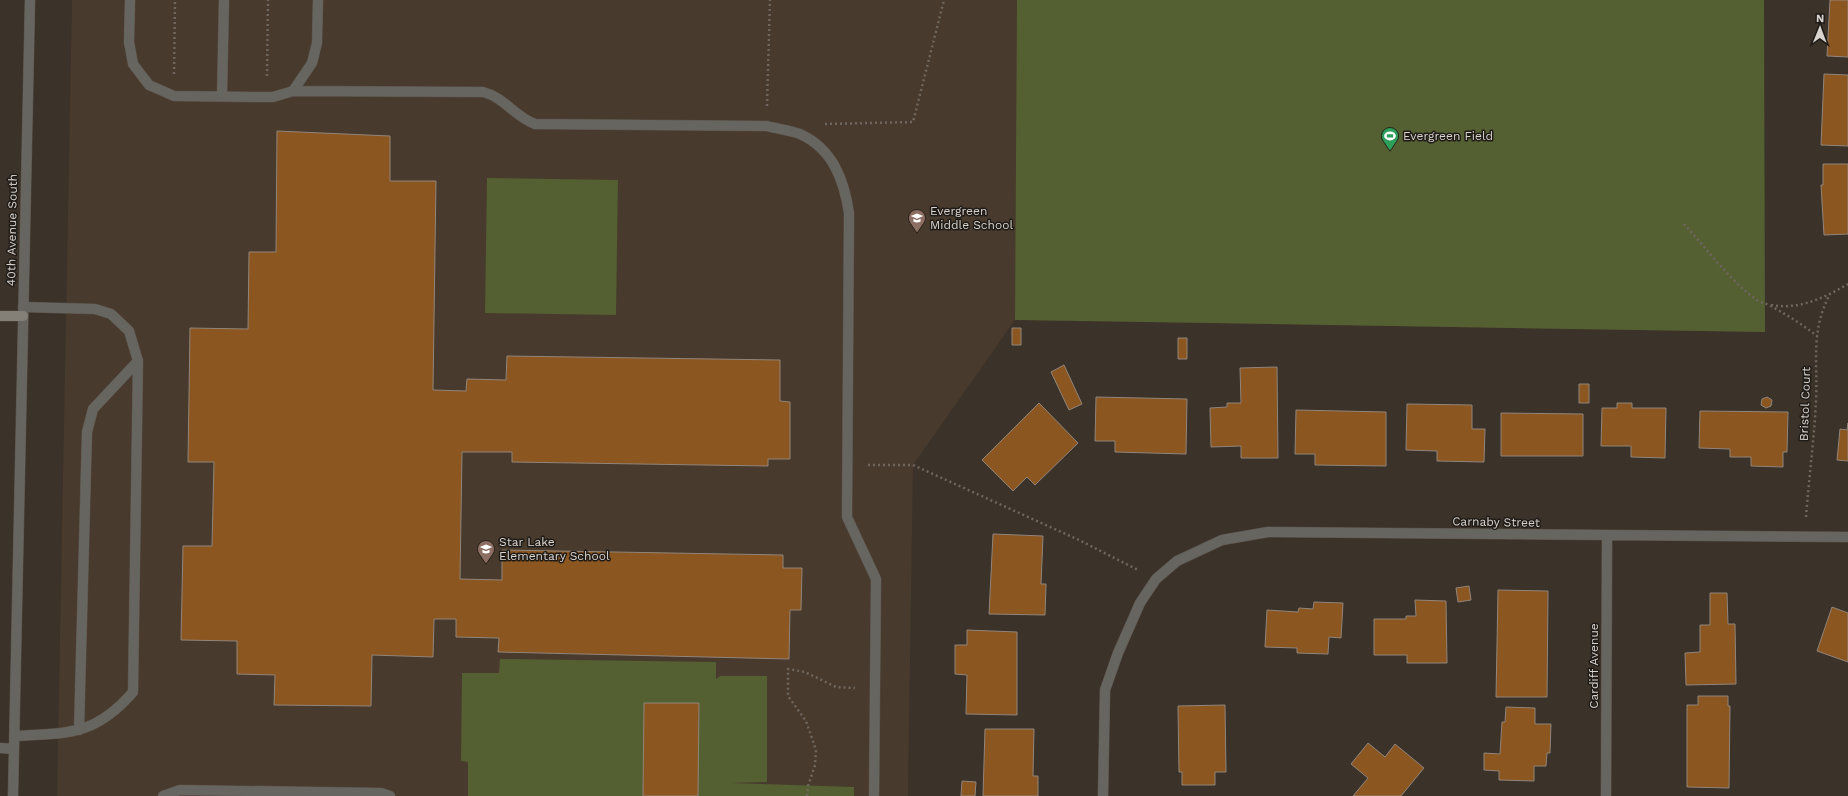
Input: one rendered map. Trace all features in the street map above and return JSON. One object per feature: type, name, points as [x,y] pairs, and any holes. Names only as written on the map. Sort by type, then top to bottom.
[{"type":"street","name":"40th Avenue South","points":[[13,796],[30,0]]},
{"type":"street","points":[[130,0],[129,42],[133,64],[150,85],[174,96],[273,97],[293,91],[483,92],[494,95],[527,121],[535,124],[767,126],[799,134],[818,145],[838,168],[846,192],[849,213],[847,517],[876,579],[874,796]]},
{"type":"street","points":[[222,96],[224,0]]},
{"type":"street","points":[[293,91],[312,63],[317,44],[318,0]]},
{"type":"street","points":[[0,316],[23,311],[95,310],[111,314],[129,331],[138,362],[133,692],[122,705],[107,718],[79,730],[70,733],[15,736]]},
{"type":"street","points":[[79,730],[87,432],[93,410],[138,362]]},
{"type":"street","name":"Carnaby Street","points":[[1102,796],[1105,690],[1118,653],[1140,604],[1156,579],[1177,561],[1222,540],[1268,532],[1848,537]]},
{"type":"street","name":"Cardiff Avenue","points":[[1606,796],[1607,536]]},
{"type":"street","points":[[0,748],[14,749]]},
{"type":"street","points":[[163,796],[180,790],[381,793],[390,796]]},
{"type":"path","points":[[174,96],[175,0]]},
{"type":"path","points":[[266,97],[268,0]]},
{"type":"path","points":[[767,126],[770,0]]},
{"type":"path","points":[[799,134],[819,124],[913,122],[944,0]]},
{"type":"path","points":[[1684,224],[1722,267],[1758,301],[1769,304],[1800,305],[1830,294],[1848,284]]},
{"type":"path","name":"Bristol Court","points":[[1804,537],[1816,406],[1815,354],[1820,316],[1830,294]]},
{"type":"path","points":[[1769,304],[1802,323],[1817,336]]},
{"type":"path","points":[[848,465],[913,465],[1079,540],[1156,579]]},
{"type":"path","points":[[807,796],[808,786],[815,765],[816,750],[806,721],[788,696],[788,669],[805,672],[836,687],[875,688]]},
{"type":"shaded area","name":"Evergreen Middle School","points":[[72,0],[1763,0],[1765,332],[1015,320],[913,465],[908,796],[57,796]]},
{"type":"green space","name":"Evergreen Field","points":[[1017,0],[1764,0],[1765,332],[1015,320]]},
{"type":"green space","points":[[487,178],[618,180],[616,315],[485,313]]},
{"type":"green space","points":[[500,659],[716,662],[716,679],[720,676],[767,676],[767,782],[731,783],[854,787],[854,796],[468,796],[468,762],[461,761],[462,673],[499,673]]},
{"type":"building","points":[[1830,0],[1848,0],[1848,57],[1827,56]]},
{"type":"building","points":[[1824,74],[1848,75],[1848,146],[1821,145]]},
{"type":"building","points":[[277,131],[390,136],[390,181],[436,181],[433,390],[466,391],[467,379],[506,380],[507,356],[780,360],[780,401],[790,402],[790,459],[768,459],[768,466],[512,462],[512,452],[462,452],[460,579],[502,580],[502,550],[783,555],[783,568],[802,568],[801,610],[790,610],[789,659],[498,652],[499,638],[456,637],[456,619],[434,619],[433,657],[372,655],[371,706],[274,705],[275,675],[237,674],[237,641],[181,640],[183,546],[212,546],[214,462],[188,462],[190,328],[248,329],[249,252],[276,252]]},
{"type":"building","points":[[1823,164],[1848,164],[1848,234],[1824,235],[1821,185],[1823,185]]},
{"type":"building","points":[[1012,328],[1021,328],[1021,345],[1012,345]]},
{"type":"building","points":[[1178,338],[1187,338],[1187,359],[1178,359]]},
{"type":"building","points":[[1064,365],[1082,404],[1069,410],[1051,372]]},
{"type":"building","points":[[1277,367],[1278,458],[1241,458],[1241,446],[1211,447],[1210,408],[1227,407],[1227,403],[1241,403],[1240,368]]},
{"type":"building","points":[[1579,384],[1589,384],[1589,403],[1579,403]]},
{"type":"building","points":[[1096,397],[1187,399],[1186,454],[1115,452],[1115,441],[1095,441]]},
{"type":"building","points":[[1767,397],[1772,400],[1771,406],[1766,408],[1761,405],[1762,399]]},
{"type":"building","points":[[1039,403],[1078,443],[1035,485],[1027,477],[1013,491],[982,460]]},
{"type":"building","points":[[1617,403],[1632,403],[1632,408],[1666,408],[1665,458],[1631,457],[1631,446],[1601,446],[1602,408],[1617,408]]},
{"type":"building","points":[[1407,404],[1472,405],[1472,429],[1485,429],[1484,462],[1437,461],[1437,451],[1406,450]]},
{"type":"building","points":[[1296,410],[1386,412],[1386,466],[1315,465],[1315,454],[1295,454]]},
{"type":"building","points":[[1700,411],[1788,412],[1787,452],[1783,452],[1783,467],[1751,466],[1751,457],[1730,457],[1730,449],[1699,448]]},
{"type":"building","points":[[1501,413],[1583,414],[1583,456],[1501,456]]},
{"type":"building","points":[[1848,423],[1848,461],[1837,460],[1840,429],[1847,430]]},
{"type":"building","points":[[993,534],[1043,536],[1041,584],[1046,584],[1045,615],[989,614]]},
{"type":"building","points":[[1469,586],[1471,600],[1458,602],[1456,588]]},
{"type":"building","points":[[1498,590],[1548,591],[1547,697],[1496,697]]},
{"type":"building","points":[[1710,593],[1727,593],[1728,624],[1735,624],[1736,684],[1686,685],[1685,653],[1700,652],[1700,625],[1710,625]]},
{"type":"building","points":[[1415,600],[1446,601],[1447,663],[1407,663],[1407,655],[1374,655],[1374,619],[1406,619],[1406,616],[1416,616]]},
{"type":"building","points":[[1314,602],[1343,603],[1341,638],[1329,637],[1328,654],[1297,653],[1297,648],[1265,647],[1267,610],[1298,612],[1299,608],[1313,609]]},
{"type":"building","points":[[1832,607],[1848,613],[1848,662],[1817,651]]},
{"type":"building","points":[[967,630],[1017,632],[1017,715],[966,714],[967,675],[955,674],[955,645],[967,645]]},
{"type":"building","points":[[1698,696],[1728,696],[1728,706],[1730,706],[1729,788],[1687,787],[1687,705],[1698,705]]},
{"type":"building","points":[[644,703],[699,703],[698,796],[643,796]]},
{"type":"building","points":[[1225,705],[1226,772],[1215,772],[1215,785],[1182,785],[1182,772],[1179,772],[1178,706]]},
{"type":"building","points":[[1506,707],[1535,708],[1535,724],[1551,724],[1550,753],[1547,753],[1546,766],[1534,766],[1534,781],[1499,780],[1499,771],[1484,770],[1484,753],[1500,754],[1502,722],[1505,722]]},
{"type":"building","points":[[985,729],[1034,729],[1033,776],[1038,776],[1038,796],[983,796]]},
{"type":"building","points":[[1368,743],[1385,757],[1395,744],[1424,768],[1401,796],[1353,796],[1368,778],[1351,764]]},
{"type":"building","points":[[962,781],[976,782],[975,796],[961,796]]},
{"type":"place","name":"Evergreen Field","points":[[1390,151]]},
{"type":"place","name":"Evergreen Middle School","points":[[917,233]]},
{"type":"place","name":"Star Lake Elementary School","points":[[486,564]]}]
